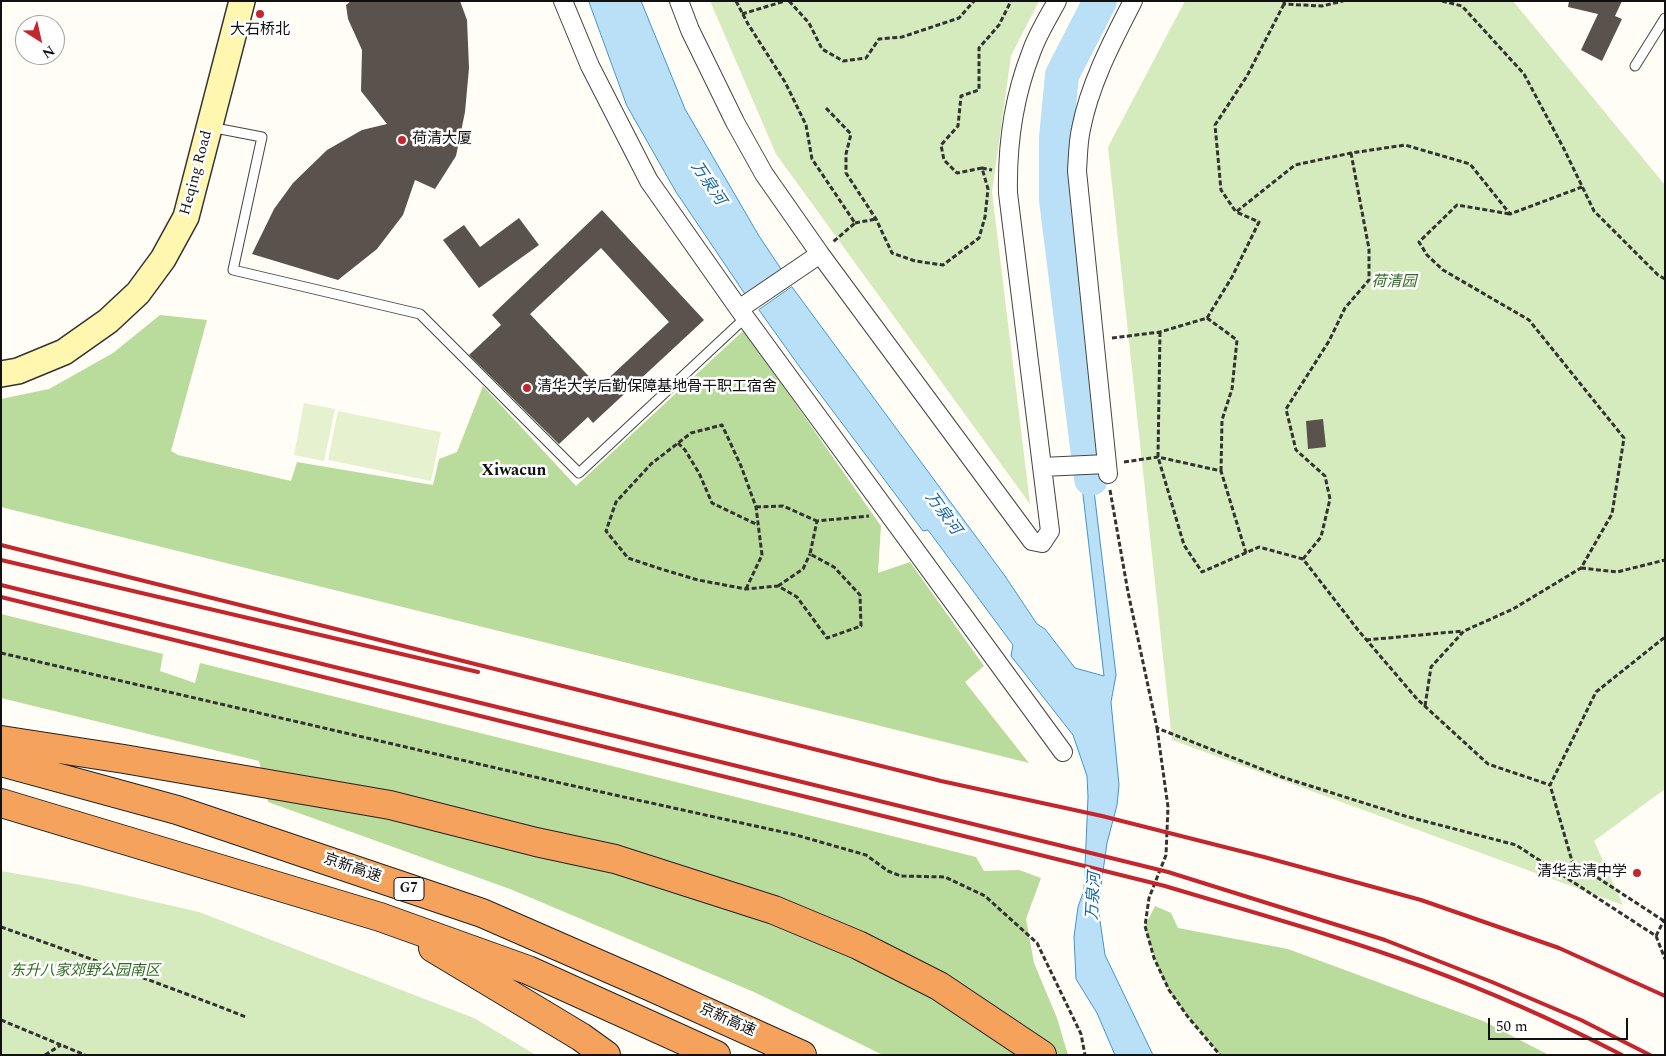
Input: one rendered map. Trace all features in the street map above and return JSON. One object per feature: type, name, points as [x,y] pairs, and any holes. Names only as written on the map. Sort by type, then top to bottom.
[{"type":"highway","points":[[1,740],[134,760],[390,805],[536,842],[615,859],[774,910],[858,945],[939,986],[1042,1055]]},
{"type":"highway","name":"京新高速","points":[[1,762],[177,810],[482,914],[802,1055]]},
{"type":"highway","name":"G7","points":[[1,803],[380,917],[528,970],[716,1055]]},
{"type":"highway","points":[[380,917],[581,1037],[606,1055]]},
{"type":"main road","name":"Heqing Road","points":[[1,374],[18,371],[64,352],[108,321],[138,294],[163,259],[186,217],[242,1]]},
{"type":"street","points":[[563,1],[590,66],[649,181],[742,314],[1063,752]]},
{"type":"street","points":[[679,1],[690,30],[734,122],[764,174],[820,254],[1032,540],[1042,544],[1050,532],[1009,203],[1007,158],[1019,87],[1031,51],[1057,1]]},
{"type":"street","points":[[1042,467],[1105,468],[1077,171],[1080,130],[1089,96],[1104,59],[1133,1]]},
{"type":"street","points":[[742,314],[820,254]]},
{"type":"lane","points":[[1635,66],[1665,18]]},
{"type":"lane","points":[[209,127],[262,137],[233,270],[420,314],[578,473],[742,314]]},
{"type":"path","points":[[736,1],[742,14],[785,82],[802,116],[806,125],[812,159],[855,223]]},
{"type":"path","points":[[742,14],[785,1]]},
{"type":"path","points":[[789,1],[809,23],[822,49],[843,61],[866,58],[879,39],[902,37],[959,18],[974,1]]},
{"type":"path","points":[[1008,173],[982,168],[957,173],[944,160],[941,145],[958,126],[960,96],[979,90],[979,48],[999,25],[1011,1]]},
{"type":"path","points":[[1094,340],[1160,332],[1207,318],[1232,277],[1259,222],[1236,212],[1221,190],[1215,125],[1247,76],[1284,3],[1322,6],[1343,1]]},
{"type":"path","points":[[1442,1],[1462,6],[1524,74],[1594,211],[1658,275],[1665,279]]},
{"type":"path","points":[[826,108],[851,134],[846,154],[846,173],[876,219],[892,253],[915,261],[942,265],[979,238],[985,217],[988,190],[982,168]]},
{"type":"path","points":[[1236,212],[1295,165],[1351,153],[1405,146],[1470,164],[1510,214]]},
{"type":"path","points":[[1303,559],[1321,537],[1330,499],[1325,476],[1296,450],[1286,408],[1329,341],[1345,308],[1369,280],[1369,249],[1351,153]]},
{"type":"path","points":[[1366,640],[1464,631],[1514,609],[1581,568],[1612,514],[1624,438],[1530,320],[1443,270],[1427,255],[1418,242],[1457,204],[1510,214],[1582,187]]},
{"type":"path","points":[[820,254],[855,223],[876,219]]},
{"type":"path","points":[[1207,318],[1237,340],[1232,389],[1222,420],[1221,471],[1246,553]]},
{"type":"path","points":[[1160,332],[1158,457],[1184,545],[1202,572],[1259,547],[1303,559],[1366,640],[1416,699],[1488,764],[1550,785]]},
{"type":"path","points":[[746,589],[762,555],[756,507],[741,466],[722,425],[691,433],[651,464],[616,502],[606,531],[628,558],[698,580],[746,589],[778,586],[803,568],[810,554],[818,521]]},
{"type":"path","points":[[678,443],[685,450],[699,473],[712,503],[758,526]]},
{"type":"path","points":[[1220,1055],[1188,1017],[1170,990],[1154,958],[1145,926],[1149,898],[1166,855],[1168,807],[1157,728],[1128,592],[1105,468],[1158,457],[1221,471]]},
{"type":"path","points":[[756,507],[783,506],[818,521],[889,514]]},
{"type":"path","points":[[778,586],[797,597],[827,638],[861,626],[860,595],[834,567],[810,554]]},
{"type":"path","points":[[1581,568],[1617,572],[1665,560]]},
{"type":"path","points":[[1425,706],[1432,667],[1464,631]]},
{"type":"path","points":[[1656,936],[1664,920],[1572,861],[1550,785],[1596,692],[1665,636]]},
{"type":"path","points":[[1,653],[545,780],[796,835],[866,855],[888,872],[901,876],[945,877],[985,896],[1037,942],[1081,1034],[1085,1055]]},
{"type":"path","points":[[1157,728],[1282,777],[1405,816],[1516,845],[1656,936],[1665,959]]},
{"type":"path","points":[[1,927],[154,981],[246,1017]]},
{"type":"path","points":[[1,1020],[85,1055]]},
{"type":"path","points":[[44,1055],[61,1044]]},
{"type":"green space","points":[[710,1],[1039,1],[1011,56],[992,192],[1030,504],[776,154]]},
{"type":"green space","name":"荷清园","points":[[1185,1],[1513,1],[1665,185],[1665,789],[1594,841],[1623,905],[1172,740],[1108,147]]},
{"type":"green space","points":[[160,315],[207,320],[171,451],[178,455],[291,481],[297,462],[433,485],[439,459],[457,452],[483,386],[576,486],[744,330],[881,526],[878,573],[910,562],[984,666],[965,682],[1029,763],[1,507],[1,399],[49,389],[113,353]]},
{"type":"green space","points":[[304,403],[335,409],[324,461],[294,455]]},
{"type":"green space","points":[[338,411],[441,432],[431,481],[328,460]]},
{"type":"green space","points":[[1,614],[163,654],[160,671],[195,683],[200,663],[976,857],[984,871],[1019,870],[1041,878],[1026,919],[1034,963],[1057,1018],[1068,1055],[883,1055],[754,992],[510,889],[268,802],[259,761],[1,698]]},
{"type":"green space","name":"东升八家郊野公园南区","points":[[1,871],[81,885],[199,912],[474,1018],[536,1055],[1,1055]]},
{"type":"green space","points":[[1155,906],[1171,913],[1178,928],[1288,949],[1483,1021],[1549,1055],[1220,1055],[1181,1008],[1162,976],[1145,926]]},
{"type":"water","name":"万泉河","points":[[589,1],[641,1],[685,109],[759,236],[783,272],[747,297],[676,192],[627,106]]},
{"type":"water","name":"万泉河","points":[[792,287],[1005,576],[1037,624],[1045,629],[1075,668],[1104,676],[1076,434],[1087,432],[1116,675],[1111,702],[1119,785],[1117,805],[1107,843],[1098,907],[1105,955],[1153,1055],[1115,1055],[1097,1013],[1076,979],[1074,937],[1078,907],[1084,890],[1088,797],[1087,776],[1073,735],[1011,656],[1013,645],[928,530],[923,531],[759,310]]},
{"type":"building","name":"荷清大厦","points":[[351,1],[460,1],[467,20],[469,68],[465,112],[456,156],[435,189],[415,180],[403,215],[377,249],[338,280],[252,254],[274,209],[293,183],[327,150],[362,130],[387,124],[361,91],[362,50],[348,19],[346,5]]},
{"type":"building","points":[[1569,1],[1622,1],[1615,16],[1622,19],[1602,61],[1581,50],[1598,14],[1568,7]]},
{"type":"building","points":[[602,210],[704,320],[593,423],[588,417],[559,444],[469,355],[501,325],[492,315]],"holes":[[[601,248],[669,322],[599,387],[530,314]]]},
{"type":"building","points":[[519,218],[539,245],[479,288],[443,240],[464,225],[480,247]]},
{"type":"building","points":[[1323,419],[1326,447],[1308,449],[1306,421]]},
{"type":"waterway","points":[[1091,479],[1056,200],[1056,138],[1062,75],[1100,1]]},
{"type":"railway","points":[[1,545],[941,781],[1102,816],[1264,857],[1421,900],[1559,948],[1665,996]]},
{"type":"railway","points":[[1,560],[478,672]]},
{"type":"railway","points":[[1,585],[1168,872],[1385,940],[1492,982],[1581,1020],[1650,1055]]},
{"type":"railway","points":[[1,597],[1165,886],[1327,935],[1423,967],[1524,1008],[1622,1055]]},
{"type":"place","name":"大石桥北","points":[[260,14]]},
{"type":"place","name":"荷清大厦","points":[[402,140]]},
{"type":"place","name":"清华大学后勤保障基地骨干职工宿舍","points":[[527,388]]},
{"type":"place","name":"清华志清中学","points":[[1637,873]]},
{"type":"district","name":"Xiwacun","points":[[514,472]]}]
